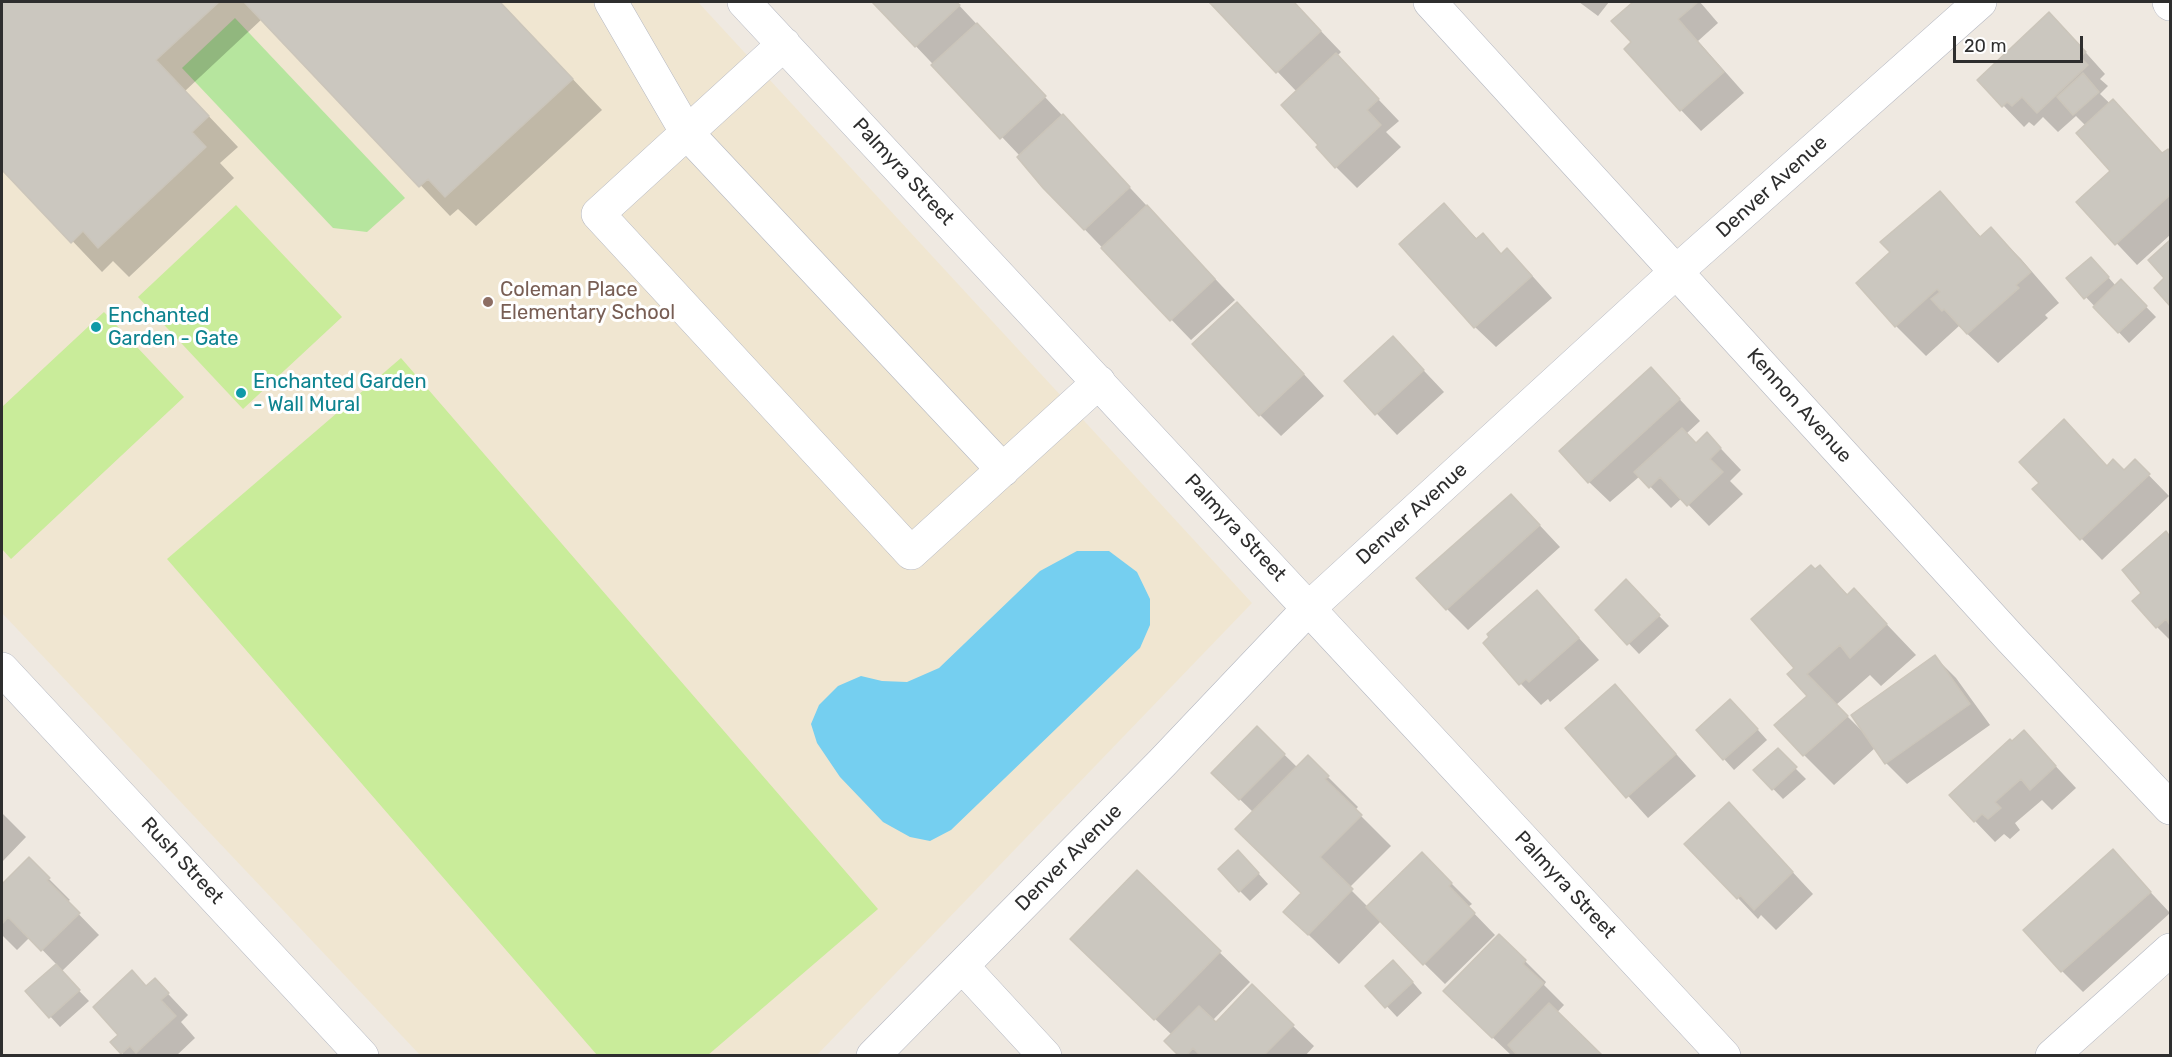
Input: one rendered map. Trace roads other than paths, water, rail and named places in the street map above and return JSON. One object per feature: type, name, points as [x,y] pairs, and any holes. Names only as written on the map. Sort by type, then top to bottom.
[{"type":"street","points":[[611,2],[687,133],[1003,470]]},
{"type":"street","name":"Palmyra Street","points":[[744,2],[1310,608],[1448,760],[1724,1056]]},
{"type":"street","name":"Kennon Avenue","points":[[1430,2],[2011,639],[2170,808]]},
{"type":"street","name":"Denver Avenue","points":[[873,1056],[1162,763],[1310,608],[1677,271],[1980,2]]},
{"type":"street","points":[[784,44],[598,214],[911,553],[1099,382]]},
{"type":"street","name":"Rush Street","points":[[2,669],[362,1056]]},
{"type":"street","points":[[2052,1056],[2170,950]]},
{"type":"street","points":[[962,966],[1045,1056]]},
{"type":"water","points":[[1077,551],[1109,551],[1137,572],[1150,599],[1150,625],[1140,648],[951,830],[930,841],[910,837],[883,822],[840,777],[817,743],[811,724],[819,705],[838,686],[861,676],[882,681],[907,682],[939,668],[1040,571]]},
{"type":"place","name":"Coleman Place Elementary School","points":[[488,302]]},
{"type":"place","name":"Enchanted Garden - Gate","points":[[96,327]]},
{"type":"place","name":"Enchanted Garden - Wall Mural","points":[[241,393]]}]
